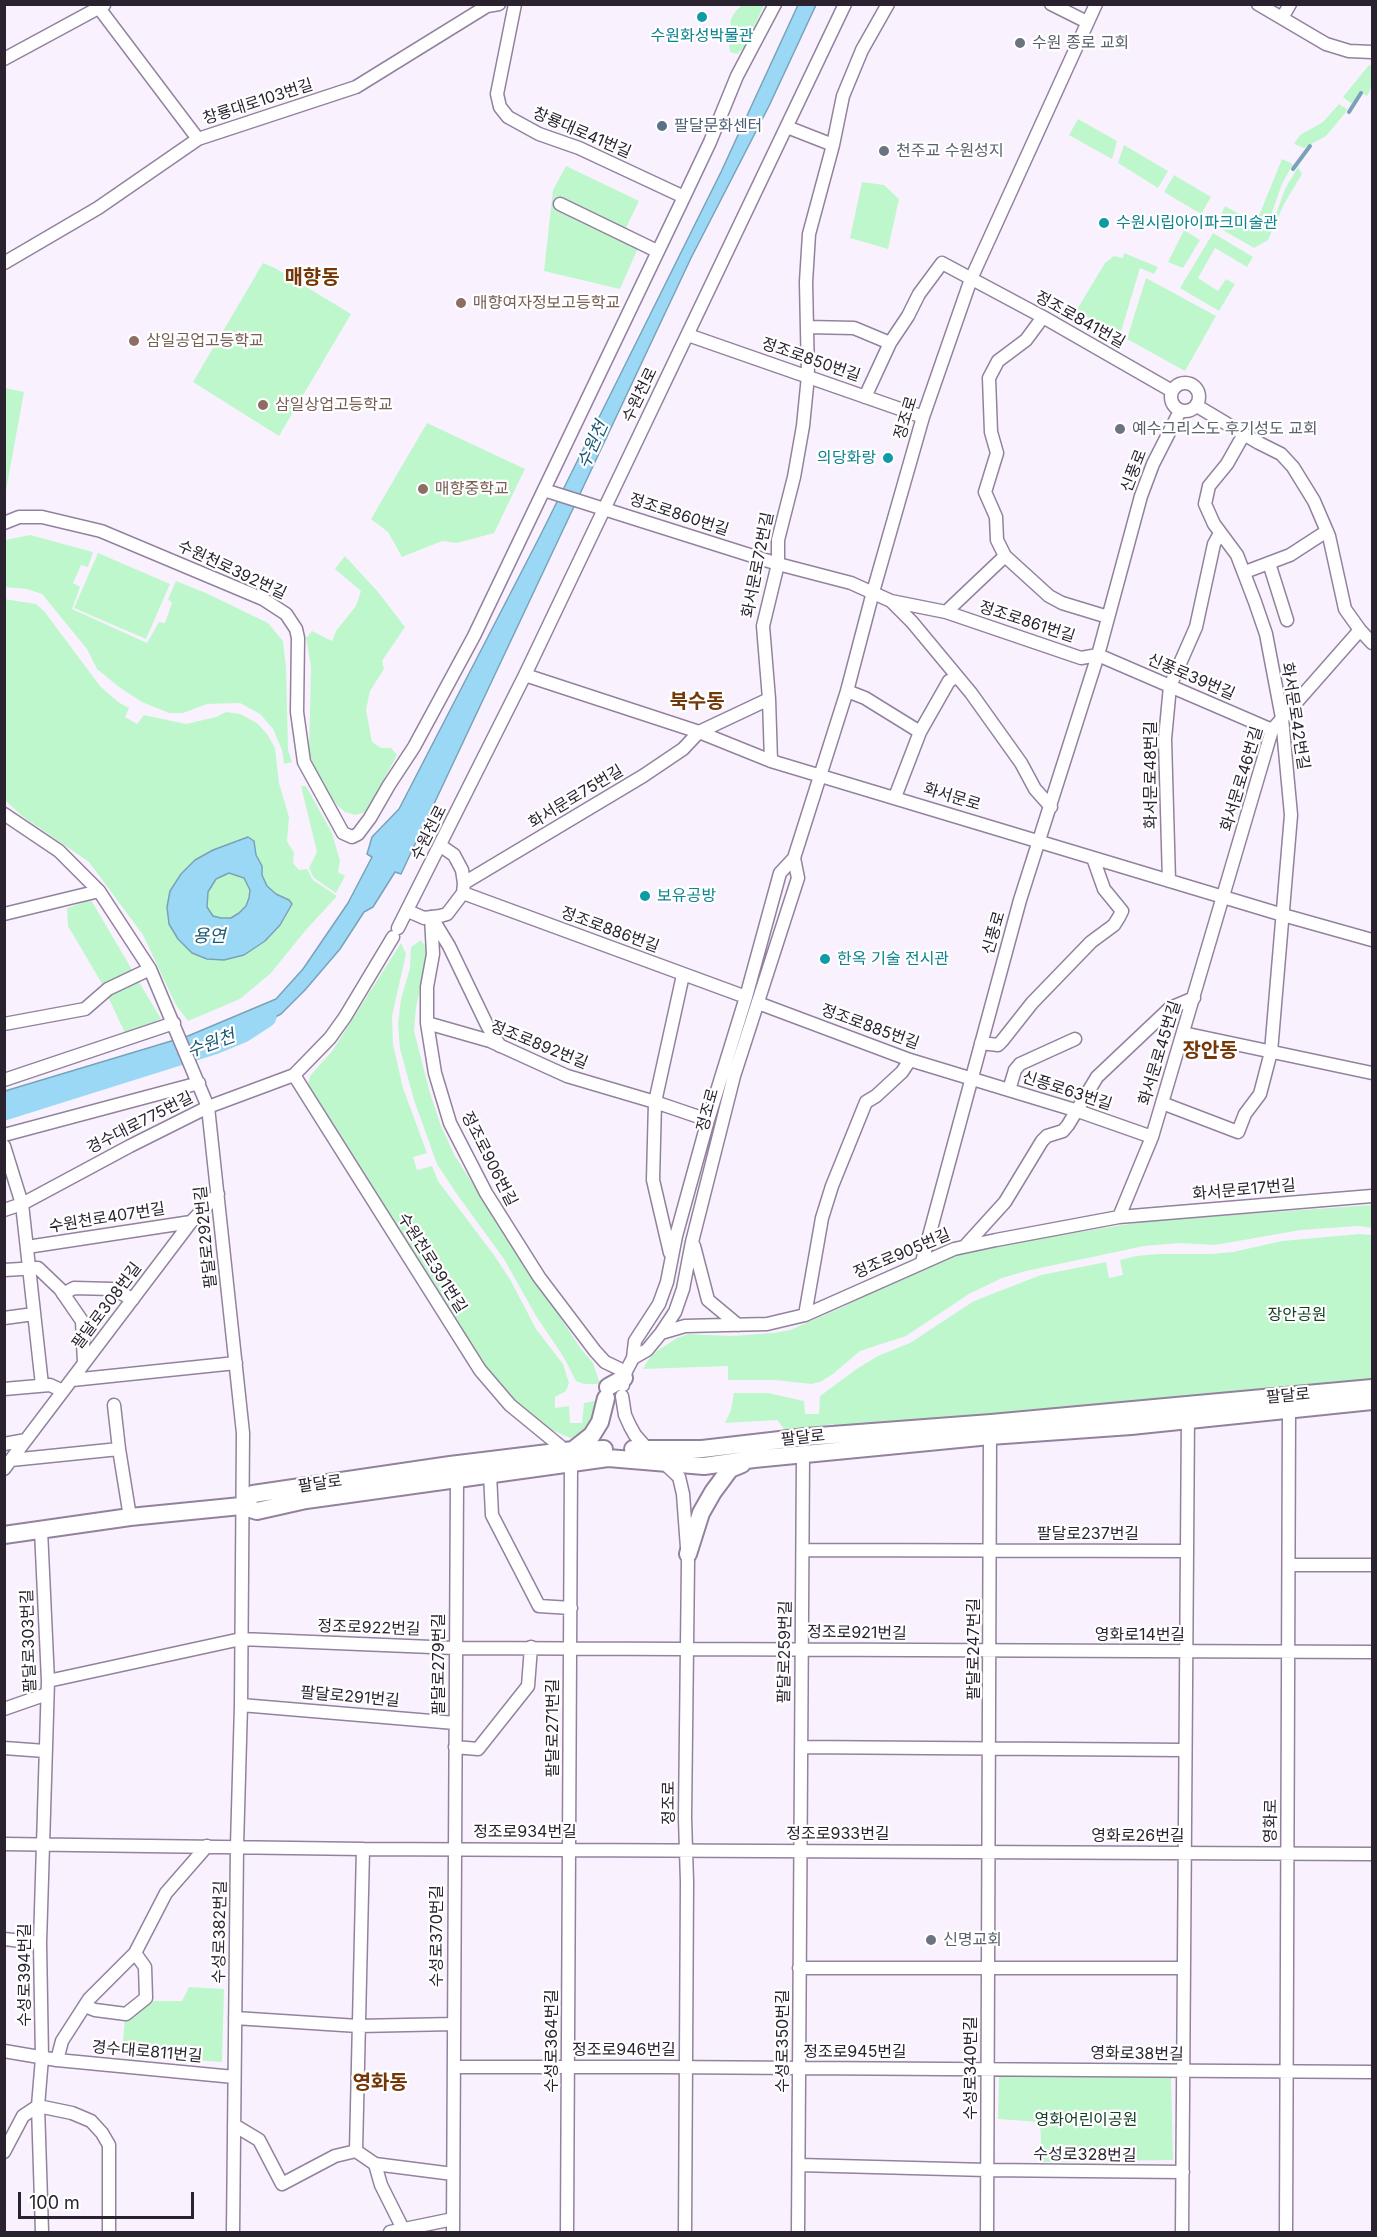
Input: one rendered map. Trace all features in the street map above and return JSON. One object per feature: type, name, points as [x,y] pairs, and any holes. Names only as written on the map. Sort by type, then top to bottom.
[{"type":"main road","points":[[569,1455],[592,1435],[618,1386]]},
{"type":"main road","name":"팔달로","points":[[4,1535],[130,1517],[241,1506],[257,1511],[306,1500],[490,1474],[569,1455],[704,1466],[990,1436],[1372,1388]]},
{"type":"main road","name":"팔달로","points":[[241,1506],[253,1494],[569,1455],[647,1449],[702,1449],[806,1437],[991,1423],[1188,1412],[1289,1410],[1372,1401]]},
{"type":"main road","points":[[688,1554],[701,1513],[713,1492],[730,1469],[754,1459]]},
{"type":"street","name":"창룡대로103번길","points":[[4,263],[98,208],[198,139],[356,87],[487,6],[499,4]]},
{"type":"street","name":"창룡대로41번길","points":[[516,4],[497,94],[500,107],[508,117],[539,134],[579,148],[684,197]]},
{"type":"street","points":[[546,491],[710,142],[736,76],[775,4]]},
{"type":"street","name":"수원천로","points":[[294,1075],[330,1038],[345,1017],[408,911],[525,675],[598,506],[688,336],[845,4]]},
{"type":"street","name":"화서문로72번길","points":[[771,761],[763,626],[778,564],[778,540],[803,426],[808,376],[806,282],[810,234],[843,96],[862,50],[888,4]]},
{"type":"street","points":[[1051,4],[1087,22]]},
{"type":"street","name":"정조로","points":[[685,2232],[687,1850],[685,1818],[688,1554],[683,1494],[679,1477],[647,1449],[635,1435],[625,1416],[618,1386],[633,1358],[635,1341],[659,1304],[667,1282],[708,1120],[746,997],[780,873],[794,858],[847,691],[923,417],[971,279],[1096,4]]},
{"type":"street","points":[[1258,4],[1326,44],[1348,51],[1372,52]]},
{"type":"street","points":[[1282,18],[1290,4]]},
{"type":"street","points":[[4,59],[102,6],[198,139]]},
{"type":"street","points":[[787,127],[833,145]]},
{"type":"street","points":[[560,204],[657,251]]},
{"type":"street","name":"정조로841번길","points":[[890,343],[919,294],[942,263],[1043,317],[1172,391]]},
{"type":"street","points":[[1043,317],[1026,339],[998,361],[989,378],[991,432],[997,453],[985,492],[996,517],[997,540],[1005,556],[1049,596],[1062,603],[1108,617]]},
{"type":"street","points":[[807,327],[854,328],[890,343],[865,397]]},
{"type":"street","name":"정조로850번길","points":[[688,336],[923,417]]},
{"type":"street","points":[[1178,384],[1192,384],[1200,396],[1197,406],[1189,411],[1180,411],[1171,400],[1172,391],[1178,384]]},
{"type":"street","points":[[1197,406],[1244,435],[1281,454],[1293,466],[1314,501],[1327,531],[1343,602],[1360,630],[1372,643]]},
{"type":"street","name":"신풍로","points":[[922,1262],[1020,900],[1098,655],[1141,496],[1153,465],[1180,411]]},
{"type":"street","name":"화서문로42번길","points":[[1162,1103],[1238,1131],[1245,1114],[1260,1094],[1272,1052],[1291,815],[1282,718],[1266,634],[1245,572],[1205,504],[1209,486],[1227,464],[1244,435]]},
{"type":"street","name":"정조로860번길","points":[[546,491],[778,564],[851,583],[873,592]]},
{"type":"street","name":"수원천로392번길","points":[[4,523],[20,517],[42,517],[101,531],[263,599],[286,614],[296,629],[298,638],[297,712],[304,762],[343,833],[352,837],[358,834],[370,818],[414,747],[474,636],[546,491]]},
{"type":"street","points":[[1245,572],[1290,555],[1327,531]]},
{"type":"street","name":"화서문로48번길","points":[[1169,881],[1165,739],[1170,686],[1196,627],[1214,544],[1220,533]]},
{"type":"street","name":"정조로861번길","points":[[946,612],[1005,556]]},
{"type":"street","points":[[1269,563],[1287,620]]},
{"type":"street","name":"정조로861번길","points":[[873,592],[891,601],[946,612],[1081,658],[1098,655]]},
{"type":"street","points":[[891,601],[912,622],[957,677],[1021,764],[1035,789],[1051,807]]},
{"type":"street","name":"화서문로46번길","points":[[1224,896],[1272,729],[1360,630]]},
{"type":"street","name":"신풍로39번길","points":[[1098,655],[1272,729]]},
{"type":"street","name":"화서문로","points":[[525,675],[699,732],[771,761],[1372,940]]},
{"type":"street","points":[[895,797],[920,732],[950,681],[957,677]]},
{"type":"street","points":[[847,691],[865,698],[920,732]]},
{"type":"street","name":"화서문로75번길","points":[[431,917],[447,914],[464,888],[643,776],[683,749],[699,732],[769,699]]},
{"type":"street","name":"팔달로292번길","points":[[4,814],[59,850],[99,891],[150,969],[208,1107],[243,1433],[241,1506]]},
{"type":"street","points":[[441,846],[454,855],[462,870],[464,888]]},
{"type":"street","name":"정조로","points":[[633,1358],[647,1350],[661,1333],[675,1312],[680,1297],[734,1076],[798,878],[794,858]]},
{"type":"street","points":[[981,1043],[998,1044],[1002,1041],[1032,1003],[1091,942],[1114,925],[1119,917],[1122,911],[1118,903],[1104,889],[1093,858]]},
{"type":"street","name":"정조로886번길","points":[[464,888],[683,975],[746,997]]},
{"type":"street","points":[[4,914],[99,891]]},
{"type":"street","name":"화서문로45번길","points":[[1119,1217],[1152,1137],[1224,896]]},
{"type":"street","points":[[408,911],[424,918],[431,917],[449,946],[487,1025],[500,1046]]},
{"type":"street","name":"정조로906번길","points":[[431,917],[433,954],[427,987],[426,1023],[435,1072],[450,1123],[486,1193],[539,1277],[605,1362],[618,1386]]},
{"type":"street","points":[[4,1024],[85,1009],[108,989],[150,969]]},
{"type":"street","points":[[672,1258],[653,1180],[655,1102],[683,975]]},
{"type":"street","points":[[966,1246],[1005,1202],[1041,1141],[1047,1136],[1063,1131],[1078,1111],[1097,1077],[1170,1008],[1194,998]]},
{"type":"street","name":"정조로885번길","points":[[758,1003],[910,1060],[971,1078]]},
{"type":"street","name":"정조로892번길","points":[[426,1023],[500,1046],[567,1076],[708,1120]]},
{"type":"street","points":[[6,1076],[174,1027]]},
{"type":"street","points":[[1183,1033],[1372,1073]]},
{"type":"street","points":[[1009,1090],[1020,1064],[1075,1039]]},
{"type":"street","points":[[805,1315],[822,1218],[832,1186],[866,1102],[902,1072],[910,1060]]},
{"type":"street","name":"경수대로775번길","points":[[4,1210],[22,1204],[208,1107],[294,1075]]},
{"type":"street","name":"수원천로391번길","points":[[294,1075],[480,1370],[510,1405],[569,1455]]},
{"type":"street","name":"신풍로63번길","points":[[971,1078],[1152,1137]]},
{"type":"street","points":[[4,1135],[198,1080]]},
{"type":"street","name":"수원천로407번길","points":[[4,1146],[22,1204],[42,1385]]},
{"type":"street","name":"팔달로308번길","points":[[8,1464],[191,1222],[218,1194]]},
{"type":"street","name":"화서문로17번길","points":[[1119,1217],[1372,1196]]},
{"type":"street","name":"정조로905번길","points":[[661,1333],[685,1326],[767,1324],[805,1315],[922,1262],[966,1246],[1119,1217]]},
{"type":"street","name":"수원천로407번길","points":[[27,1247],[191,1222]]},
{"type":"street","points":[[692,1242],[708,1300],[738,1325]]},
{"type":"street","points":[[4,1270],[38,1268],[63,1294],[82,1321],[84,1363]]},
{"type":"street","points":[[63,1294],[74,1288],[112,1289],[133,1299]]},
{"type":"street","points":[[4,1318],[34,1314]]},
{"type":"street","points":[[72,1380],[236,1363]]},
{"type":"street","points":[[4,1389],[50,1385],[63,1391]]},
{"type":"street","points":[[114,1405],[130,1517]]},
{"type":"street","name":"영화로","points":[[1286,2232],[1290,1653],[1289,1410]]},
{"type":"street","points":[[1182,2232],[1188,1412]]},
{"type":"street","name":"팔달로247번길","points":[[990,1436],[990,1852]]},
{"type":"street","points":[[4,1444],[26,1440]]},
{"type":"street","name":"팔달로308번길","points":[[8,1464],[119,1449]]},
{"type":"street","name":"팔달로271번길","points":[[569,1455],[571,1608],[569,1849]]},
{"type":"street","name":"팔달로259번길","points":[[800,1850],[803,1455]]},
{"type":"street","points":[[490,1474],[492,1515],[539,1606],[571,1608]]},
{"type":"street","name":"팔달로279번길","points":[[453,1849],[457,1479]]},
{"type":"street","points":[[237,1846],[242,1705],[241,1506]]},
{"type":"street","name":"팔달로303번길","points":[[41,1530],[48,1687],[43,1844]]},
{"type":"street","points":[[804,1551],[991,1550]]},
{"type":"street","name":"팔달로237번길","points":[[991,1550],[1186,1551]]},
{"type":"street","points":[[1290,1565],[1372,1565]]},
{"type":"street","points":[[4,1709],[48,1687],[241,1639]]},
{"type":"street","name":"정조로922번길","points":[[241,1639],[455,1648],[688,1648]]},
{"type":"street","points":[[455,1747],[478,1749],[528,1686],[531,1647]]},
{"type":"street","name":"정조로921번길","points":[[688,1648],[990,1651]]},
{"type":"street","name":"영화로14번길","points":[[990,1651],[1372,1652]]},
{"type":"street","name":"팔달로291번길","points":[[242,1705],[455,1723]]},
{"type":"street","points":[[801,1747],[1184,1750]]},
{"type":"street","points":[[4,1748],[45,1751]]},
{"type":"street","name":"정조로934번길","points":[[4,1844],[363,1849],[687,1850]]},
{"type":"street","name":"수성로394번길","points":[[42,2232],[38,2106],[42,2058],[40,1943],[43,1844]]},
{"type":"street","points":[[85,2006],[95,2010],[126,2014],[146,1998],[145,1967],[135,1953],[166,1893],[207,1846]]},
{"type":"street","name":"수성로382번길","points":[[233,2232],[237,1846]]},
{"type":"street","points":[[356,2151],[363,1849]]},
{"type":"street","name":"수성로370번길","points":[[453,1849],[453,2232]]},
{"type":"street","name":"수성로364번길","points":[[567,2232],[569,1849]]},
{"type":"street","name":"정조로933번길","points":[[687,1850],[990,1852]]},
{"type":"street","name":"수성로350번길","points":[[798,2232],[800,1850]]},
{"type":"street","name":"영화로26번길","points":[[990,1852],[1372,1854]]},
{"type":"street","name":"수성로340번길","points":[[987,2232],[990,1852]]},
{"type":"street","points":[[4,1939],[40,1943]]},
{"type":"street","name":"경수대로811번길","points":[[57,2060],[62,2041],[89,1999],[135,1953]]},
{"type":"street","points":[[799,1968],[1183,1968]]},
{"type":"street","points":[[235,2018],[358,2026],[454,2024]]},
{"type":"street","name":"경수대로811번길","points":[[4,2051],[57,2060],[234,2077]]},
{"type":"street","name":"정조로946번길","points":[[454,2067],[686,2067]]},
{"type":"street","name":"정조로945번길","points":[[686,2067],[988,2069]]},
{"type":"street","name":"영화로38번길","points":[[988,2069],[1372,2072]]},
{"type":"street","points":[[4,2152],[23,2116],[38,2106],[72,2113],[91,2121],[109,2145],[109,2232]]},
{"type":"street","points":[[234,2125],[259,2140],[282,2184],[335,2157],[356,2151]]},
{"type":"street","points":[[356,2151],[375,2164],[453,2174]]},
{"type":"street","points":[[375,2164],[381,2185],[403,2229]]},
{"type":"street","points":[[799,2165],[987,2170]]},
{"type":"street","name":"수성로328번길","points":[[987,2170],[1183,2172]]},
{"type":"street","points":[[390,2232],[453,2219]]},
{"type":"green space","points":[[742,5],[764,5],[745,47],[737,54],[730,52],[729,46],[733,33],[730,21]]},
{"type":"green space","points":[[1369,65],[1372,66],[1372,86],[1367,96],[1359,92],[1352,104],[1343,97]]},
{"type":"green space","points":[[1339,104],[1347,109],[1346,112],[1326,136],[1304,148],[1294,144],[1300,135],[1323,122]]},
{"type":"green space","points":[[1078,119],[1117,141],[1112,159],[1069,135]]},
{"type":"green space","points":[[1124,145],[1168,171],[1158,188],[1118,163]]},
{"type":"green space","points":[[1282,159],[1293,164],[1282,184],[1270,218],[1274,220],[1285,189],[1298,167],[1302,174],[1284,204],[1268,240],[1254,248],[1216,226],[1225,206],[1256,223]]},
{"type":"green space","points":[[566,166],[639,201],[624,232],[642,239],[620,289],[544,271],[553,190]]},
{"type":"green space","points":[[1174,175],[1211,197],[1201,214],[1164,192]]},
{"type":"green space","points":[[862,182],[884,185],[899,199],[888,249],[850,238]]},
{"type":"green space","points":[[1184,230],[1200,240],[1183,268],[1168,262]]},
{"type":"green space","points":[[1213,233],[1253,257],[1247,267],[1215,248],[1198,278],[1218,291],[1226,279],[1235,284],[1219,311],[1180,288]]},
{"type":"green space","points":[[1124,253],[1158,267],[1154,274],[1140,268],[1120,335],[1076,311],[1105,263],[1114,256],[1123,258]]},
{"type":"green space","points":[[263,263],[351,314],[279,436],[193,382]]},
{"type":"green space","points":[[1146,278],[1216,316],[1185,371],[1127,339]]},
{"type":"green space","points":[[5,388],[24,392],[4,496]]},
{"type":"green space","points":[[427,423],[525,469],[494,533],[457,543],[442,541],[402,557],[388,532],[371,519]]},
{"type":"green space","points":[[30,535],[93,552],[88,567],[81,565],[73,583],[80,587],[72,609],[147,643],[159,622],[165,623],[172,603],[168,599],[176,581],[268,623],[283,641],[286,667],[288,750],[292,762],[284,764],[282,750],[273,729],[260,714],[240,703],[207,704],[183,713],[169,713],[142,702],[97,669],[87,649],[42,594],[27,589],[5,587],[5,540]]},
{"type":"green space","points":[[98,553],[170,584],[146,639],[74,608]]},
{"type":"green space","points":[[345,556],[378,592],[405,627],[382,661],[384,669],[370,691],[366,710],[372,742],[381,748],[391,748],[397,755],[366,812],[355,815],[345,812],[337,805],[322,784],[309,754],[311,667],[306,638],[312,631],[332,641],[336,631],[356,606],[361,591],[335,569]]},
{"type":"green space","points":[[4,599],[36,604],[44,611],[100,686],[118,702],[129,708],[125,717],[137,724],[144,715],[186,724],[216,717],[226,712],[240,714],[257,723],[267,734],[275,748],[279,783],[289,817],[287,841],[294,853],[293,863],[299,870],[307,869],[313,880],[337,896],[271,973],[240,999],[188,1021],[176,1005],[143,935],[89,862],[22,816],[5,800]]},
{"type":"green space","points":[[301,786],[306,786],[332,833],[340,861],[338,872],[345,876],[336,893],[314,878],[309,868],[317,852]]},
{"type":"green space","points":[[91,900],[161,1019],[126,1035],[101,982],[68,926],[67,908]]},
{"type":"green space","points":[[421,940],[426,947],[426,960],[416,1008],[414,1031],[441,1126],[455,1156],[476,1189],[492,1209],[581,1349],[593,1363],[600,1384],[584,1384],[576,1381],[504,1259],[437,1164],[414,1100],[400,1049],[398,1024],[401,999],[410,968],[411,947]]},
{"type":"green space","points":[[401,943],[406,954],[392,1016],[393,1044],[403,1088],[427,1153],[413,1157],[417,1170],[432,1166],[438,1181],[494,1255],[511,1281],[536,1329],[563,1364],[569,1383],[566,1391],[555,1397],[555,1408],[569,1406],[570,1423],[582,1423],[584,1403],[599,1400],[598,1415],[582,1436],[570,1438],[535,1420],[506,1396],[478,1361],[307,1087],[310,1076],[333,1050]]},
{"type":"green space","points":[[1372,1205],[1372,1228],[1359,1226],[1301,1230],[1215,1245],[1180,1243],[1144,1246],[1002,1278],[969,1294],[906,1336],[860,1351],[820,1382],[811,1384],[775,1380],[728,1380],[728,1366],[643,1369],[657,1351],[688,1334],[732,1336],[790,1330],[843,1307],[879,1287],[884,1288],[944,1259],[977,1248],[1148,1221]]},
{"type":"green space","name":"장안공원","points":[[1359,1234],[1372,1235],[1372,1384],[1034,1413],[996,1414],[835,1432],[833,1424],[791,1432],[784,1429],[777,1420],[725,1423],[731,1410],[734,1393],[768,1393],[804,1401],[805,1414],[819,1414],[820,1396],[858,1368],[880,1355],[910,1343],[974,1301],[1041,1275],[1106,1262],[1109,1278],[1123,1275],[1120,1260],[1136,1256],[1233,1252],[1282,1241]]},
{"type":"green space","points":[[189,1987],[224,1989],[222,2062],[122,2055],[125,2016],[148,2001],[182,2001]]},
{"type":"green space","name":"영화어린이공원","points":[[999,2077],[1171,2077],[1173,2160],[1042,2162],[1040,2122],[998,2119]]},
{"type":"water","points":[[798,5],[816,5],[769,106],[691,258],[401,874],[395,872],[373,907],[364,912],[340,949],[281,1014],[252,1029],[5,1106],[5,1091],[188,1036],[276,999],[303,969],[348,903],[372,857],[367,854],[372,837],[399,809],[540,536],[721,172]]},
{"type":"water","name":"용연","points":[[248,837],[254,841],[256,855],[262,866],[262,875],[267,886],[292,904],[280,925],[265,941],[244,955],[224,960],[207,959],[192,953],[178,939],[169,924],[167,907],[170,891],[181,874],[195,860],[213,850]],"holes":[[[229,873],[244,878],[250,890],[246,906],[231,918],[213,916],[207,907],[208,892],[216,879]]]},
{"type":"waterway","points":[[1349,112],[1361,93]]},
{"type":"waterway","points":[[1293,169],[1310,146]]},
{"type":"waterway","name":"수원천","points":[[4,1110],[214,1044],[243,1032],[266,1017]]},
{"type":"place","name":"수원화성박물관","points":[[702,17]]},
{"type":"place","name":"수원 종로 교회","points":[[1020,43]]},
{"type":"place","name":"팔달문화센터","points":[[662,126]]},
{"type":"place","name":"천주교 수원성지","points":[[884,151]]},
{"type":"place","name":"수원시립아이파크미술관","points":[[1104,223]]},
{"type":"place","name":"매향여자정보고등학교","points":[[461,303]]},
{"type":"place","name":"삼일공업고등학교","points":[[134,341]]},
{"type":"place","name":"삼일상업고등학교","points":[[263,405]]},
{"type":"place","name":"예수그리스도 후기성도 교회","points":[[1120,429]]},
{"type":"place","name":"의당화랑","points":[[888,458]]},
{"type":"place","name":"매향중학교","points":[[423,489]]},
{"type":"place","name":"보유공방","points":[[645,896]]},
{"type":"place","name":"한옥 기술 전시관","points":[[825,959]]},
{"type":"place","name":"신명교회","points":[[931,1940]]},
{"type":"district","name":"매향동","points":[[312,278]]},
{"type":"district","name":"북수동","points":[[697,702]]},
{"type":"district","name":"장안동","points":[[1210,1051]]},
{"type":"district","name":"영화동","points":[[380,2083]]}]
